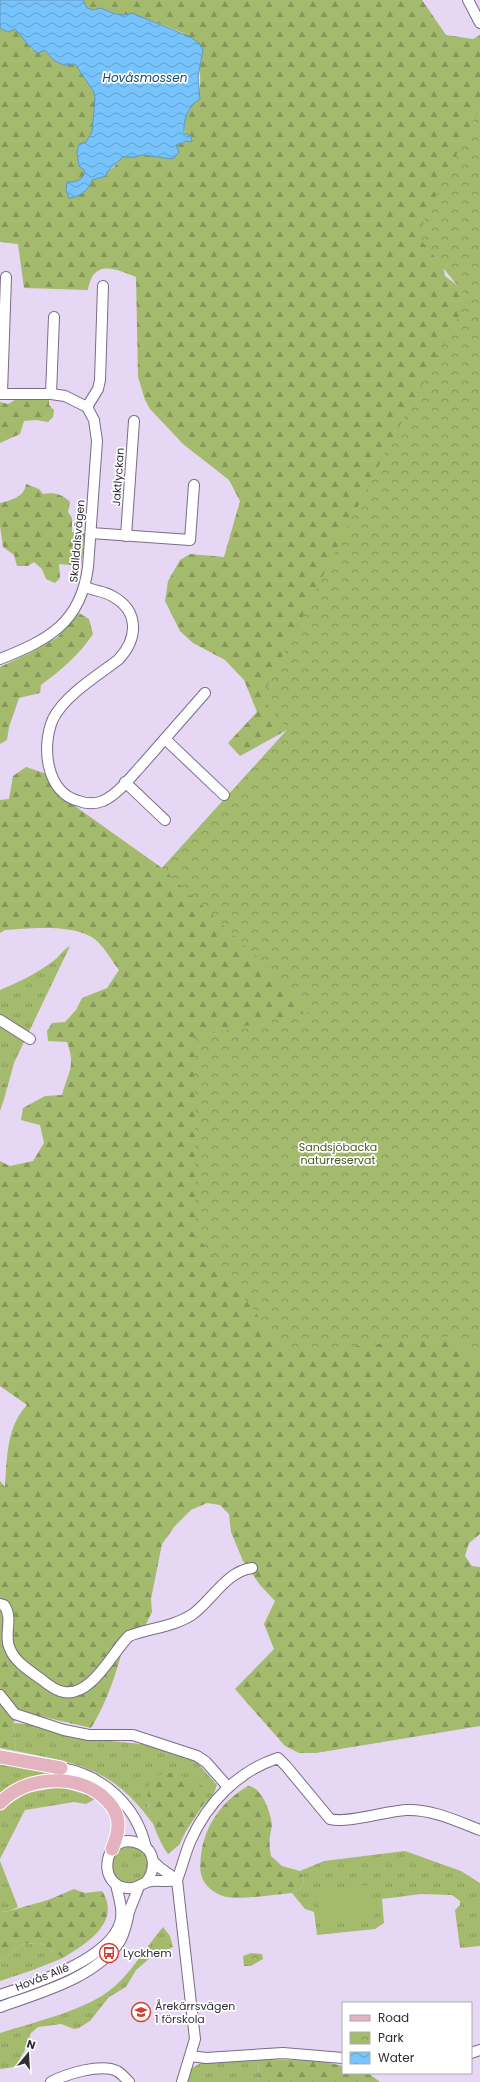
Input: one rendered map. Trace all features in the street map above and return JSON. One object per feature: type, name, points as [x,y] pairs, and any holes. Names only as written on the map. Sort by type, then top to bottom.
[{"type":"main road","points":[[0,1757],[61,1768]]},
{"type":"main road","points":[[0,1803],[6,1796],[20,1788],[42,1782],[64,1781],[88,1788],[106,1800],[117,1817],[118,1828],[112,1849]]},
{"type":"street","points":[[468,0],[480,23]]},
{"type":"street","points":[[6,277],[1,393],[51,394],[73,399],[87,407],[98,389],[100,380],[103,286]]},
{"type":"street","points":[[51,394],[54,317]]},
{"type":"street","name":"Skalldalsvägen","points":[[0,659],[31,646],[55,632],[72,612],[86,586],[97,441],[94,420],[87,407]]},
{"type":"street","name":"Jaktlyckan","points":[[126,536],[134,421]]},
{"type":"street","points":[[91,533],[190,540],[194,485]]},
{"type":"street","points":[[86,586],[112,596],[122,602],[128,609],[133,622],[133,634],[125,652],[118,660],[86,684],[59,710],[50,728],[47,750],[48,764],[60,791],[74,800],[85,803],[93,804],[101,801],[125,782],[165,740],[205,693]]},
{"type":"street","points":[[165,740],[224,795]]},
{"type":"street","points":[[125,782],[165,820]]},
{"type":"street","points":[[0,1020],[30,1039]]},
{"type":"street","points":[[0,1604],[4,1605],[9,1614],[9,1647],[17,1660],[58,1690],[70,1692],[84,1686],[99,1674],[129,1636],[188,1617],[209,1600],[232,1576],[240,1570],[252,1568]]},
{"type":"street","points":[[0,1695],[15,1714],[64,1730],[89,1736],[133,1735],[197,1756],[206,1762],[228,1787]]},
{"type":"street","points":[[182,2082],[195,2039],[177,1880],[189,1843],[203,1816],[228,1787],[264,1763],[278,1758],[330,1819],[342,1821],[379,1814],[415,1810],[442,1816],[480,1830]]},
{"type":"street","points":[[61,1768],[90,1776],[117,1795],[137,1821],[143,1834],[146,1848],[153,1861],[177,1880]]},
{"type":"street","points":[[112,1849],[129,1841],[138,1843],[146,1848]]},
{"type":"street","name":"Hovås Allé","points":[[0,1995],[63,1972],[83,1961],[102,1947],[117,1929],[120,1922],[121,1910],[116,1884],[110,1877],[106,1866],[107,1858],[112,1849]]},
{"type":"street","name":"Hovås Allé","points":[[0,2007],[60,1985],[82,1973],[102,1959],[119,1942],[124,1934],[142,1884],[151,1875],[153,1861]]},
{"type":"street","points":[[116,1884],[127,1888],[142,1884],[177,1880]]},
{"type":"street","points":[[191,2056],[206,2058],[283,2053],[342,2058]]},
{"type":"street","points":[[51,2082],[72,2072],[108,2069],[117,2071],[129,2082]]},
{"type":"green space","points":[[83,0],[422,0],[446,35],[473,39],[480,35],[480,250],[443,264],[445,276],[466,292],[472,304],[480,1054],[480,1534],[469,1543],[465,1556],[472,1566],[480,1567],[480,1726],[316,1753],[299,1753],[285,1746],[235,1689],[274,1649],[264,1624],[275,1601],[260,1585],[243,1561],[231,1532],[229,1514],[220,1505],[207,1503],[191,1510],[175,1526],[162,1544],[151,1599],[152,1612],[145,1626],[127,1634],[108,1694],[91,1728],[23,1712],[13,1723],[16,1751],[0,1748],[0,1481],[5,1487],[7,1455],[11,1433],[20,1414],[27,1405],[0,1386],[0,1161],[10,1166],[33,1161],[44,1143],[40,1125],[21,1120],[23,1108],[45,1096],[62,1095],[71,1064],[70,1051],[67,1042],[48,1041],[47,1031],[52,1023],[65,1022],[76,1010],[82,998],[107,988],[119,970],[98,942],[90,936],[79,932],[54,928],[27,928],[5,930],[0,933],[0,800],[9,799],[13,776],[26,767],[50,775],[58,794],[162,868],[287,730],[240,756],[228,743],[257,712],[244,680],[225,660],[193,643],[180,631],[165,601],[168,581],[180,560],[190,554],[224,557],[240,501],[229,480],[183,444],[150,409],[145,400],[138,377],[136,277],[106,268],[95,274],[91,280],[88,290],[24,288],[18,244],[0,242],[0,28],[8,32],[15,29],[28,42],[32,50],[45,50],[55,61],[64,65],[75,64],[94,92],[95,99],[92,132],[86,142],[79,144],[77,152],[79,166],[85,171],[84,177],[66,190],[69,198],[84,192],[91,184],[92,180],[113,168],[123,157],[135,157],[142,155],[172,159],[175,146],[186,141],[192,142],[186,134],[184,126],[187,113],[198,93],[202,57],[183,33],[132,13],[121,15],[104,10],[87,8]]},
{"type":"green space","name":"Sandsjöbacka naturreservat","points":[[480,107],[480,1364],[452,1336],[340,1348],[283,1349],[196,1235],[194,1037],[314,1011],[162,868],[288,729],[261,698],[386,451],[468,299],[417,235]]},
{"type":"green space","points":[[49,396],[49,405],[54,410],[53,417],[48,422],[36,420],[24,421],[20,434],[0,443],[0,402],[8,404],[20,397]]},
{"type":"green space","points":[[26,484],[39,489],[43,494],[58,494],[67,499],[70,502],[68,512],[72,518],[72,532],[85,533],[81,566],[59,564],[60,578],[55,583],[46,579],[42,569],[34,562],[28,566],[17,566],[14,555],[3,547],[0,526],[0,503],[16,498],[23,492]]},
{"type":"green space","points":[[79,613],[89,619],[93,634],[69,662],[41,685],[40,693],[19,698],[9,727],[7,740],[0,744],[0,667],[32,652],[58,637]]},
{"type":"green space","points":[[70,946],[14,1063],[5,1096],[6,1085],[0,1081],[0,990],[21,981],[40,970],[55,960]]},
{"type":"green space","points":[[0,1081],[6,1085],[5,1096],[0,1111]]},
{"type":"green space","points":[[13,1723],[28,1724],[77,1738],[142,1744],[195,1760],[217,1785],[214,1793],[201,1810],[207,1799],[150,1784],[148,1805],[153,1824],[138,1805],[124,1791],[94,1771],[59,1760],[16,1751]]},
{"type":"green space","points":[[0,1763],[65,1774],[31,1778],[15,1784],[0,1793]]},
{"type":"green space","points":[[172,1773],[185,1777],[203,1787],[207,1799],[186,1831],[179,1845],[168,1854],[158,1837],[150,1813],[148,1790],[152,1781],[159,1775]]},
{"type":"green space","points":[[248,1786],[253,1787],[261,1795],[269,1813],[272,1824],[270,1835],[271,1856],[282,1866],[300,1871],[304,1880],[302,1887],[292,1893],[246,1898],[229,1897],[216,1893],[206,1885],[203,1880],[200,1870],[200,1863],[203,1845],[210,1825],[222,1807]]},
{"type":"green space","points":[[60,1787],[88,1795],[95,1799],[86,1804],[74,1802],[25,1810],[0,1859],[0,1810],[27,1793]]},
{"type":"green space","points":[[134,1847],[143,1852],[147,1858],[147,1872],[143,1878],[134,1883],[126,1883],[117,1878],[113,1872],[112,1861],[117,1852],[123,1848]]},
{"type":"green space","points":[[405,1851],[461,1871],[480,1883],[480,1946],[460,1948],[455,1910],[460,1905],[460,1901],[452,1895],[421,1894],[382,1899],[384,1923],[375,1929],[317,1935],[314,1912],[305,1909],[292,1893],[302,1887],[304,1880],[300,1871],[324,1861]]},
{"type":"green space","points":[[0,1861],[18,1907],[9,1911],[0,1912]]},
{"type":"green space","points":[[371,1885],[374,1916],[320,1921],[317,1890]]},
{"type":"green space","points":[[74,1889],[85,1893],[102,1891],[107,1902],[108,1913],[105,1922],[91,1939],[63,1958],[40,1943],[23,1944],[0,1962],[0,1912],[9,1911],[48,1900]]},
{"type":"green space","points":[[163,1927],[170,1936],[173,1947],[150,1958],[136,1970],[126,1987],[109,1997],[90,2021],[79,2028],[74,2029],[61,2024],[38,2027],[31,2033],[24,2052],[15,2067],[0,2069],[0,2033],[76,2009],[104,1994],[122,1980]]},
{"type":"green space","points":[[40,1943],[63,1958],[0,1981],[0,1962],[23,1944]]},
{"type":"green space","points":[[251,1953],[262,1954],[263,1959],[251,1966],[244,1966],[243,1956]]},
{"type":"green space","points":[[259,2059],[258,2082],[186,2082],[192,2068],[201,2063]]},
{"type":"green space","points":[[259,2059],[321,2061],[342,2066],[342,2074],[369,2074],[380,2082],[258,2082]]},
{"type":"water","name":"Hovåsmossen","points":[[0,0],[83,0],[87,8],[94,10],[100,8],[119,15],[132,13],[190,37],[199,43],[203,50],[198,77],[200,99],[189,109],[185,118],[184,128],[184,133],[191,136],[192,142],[186,141],[176,146],[179,152],[173,159],[142,155],[135,157],[123,157],[107,172],[106,176],[92,180],[89,187],[84,192],[69,198],[66,190],[67,182],[73,182],[81,179],[85,171],[79,166],[77,152],[79,144],[86,142],[92,132],[95,99],[94,92],[75,64],[64,65],[55,61],[45,50],[38,53],[15,29],[8,32],[0,28]]},
{"type":"place","name":"Lyckhem","points":[[109,1953]]},
{"type":"place","name":"Årekärrsvägen 1 förskola","points":[[141,2012]]}]
